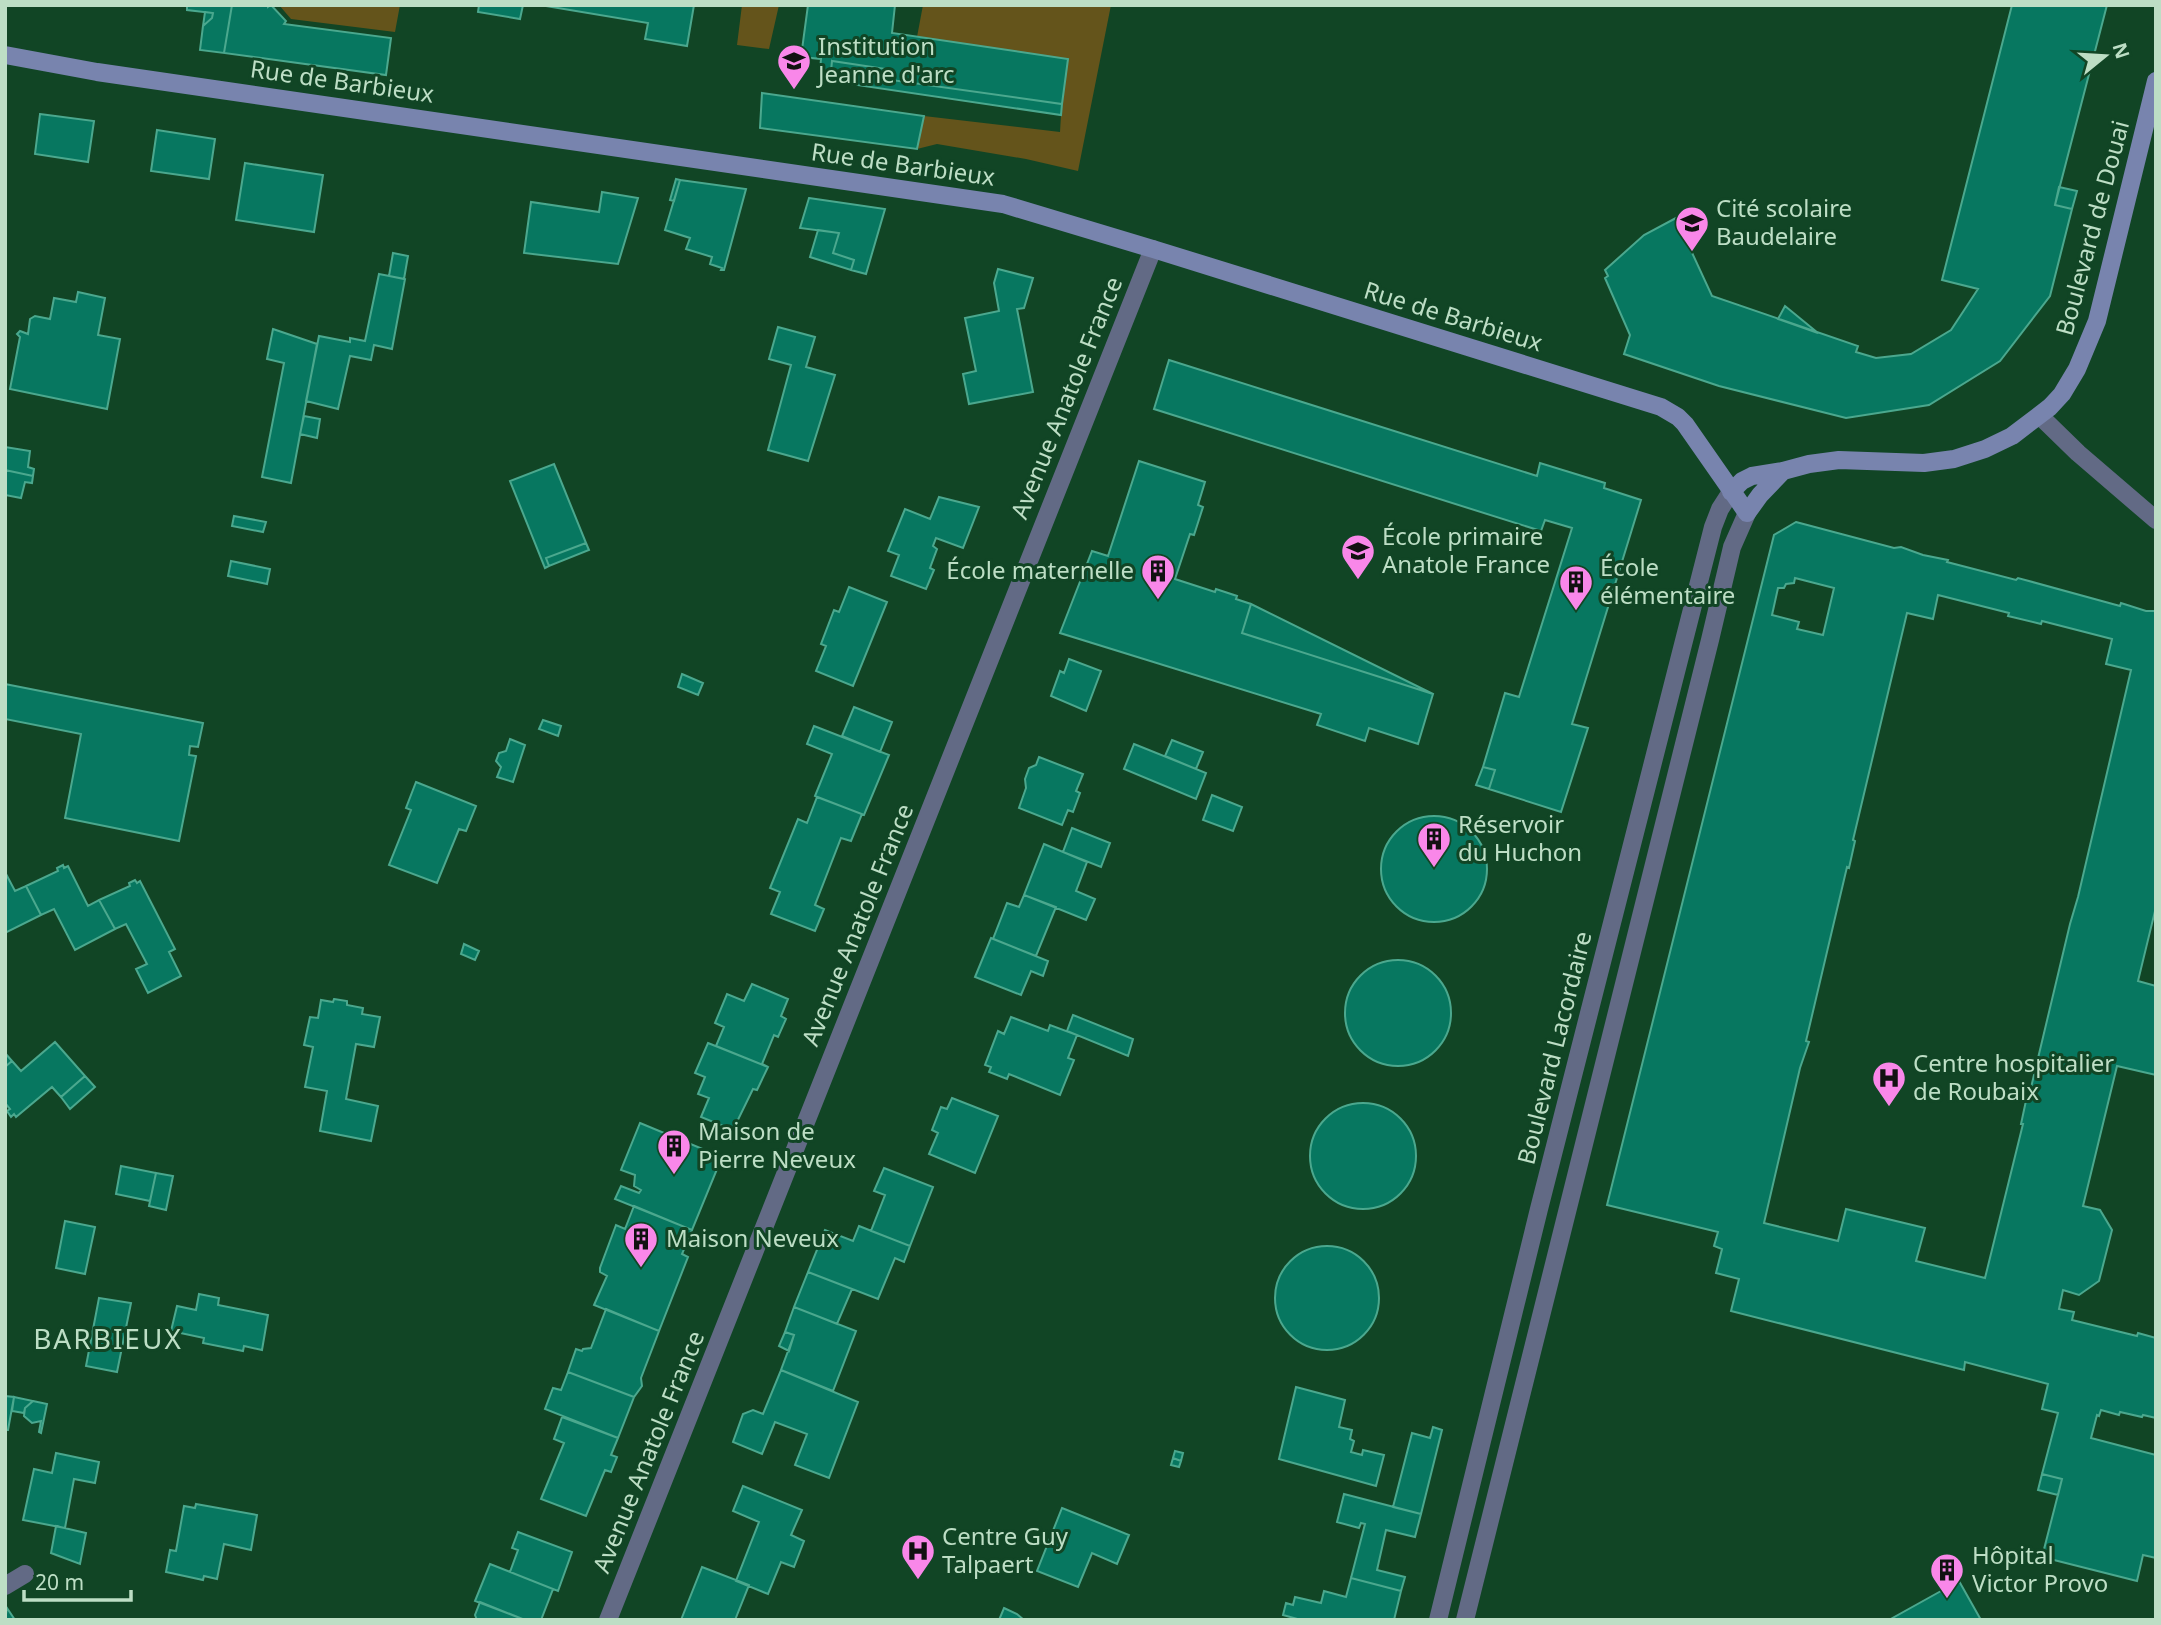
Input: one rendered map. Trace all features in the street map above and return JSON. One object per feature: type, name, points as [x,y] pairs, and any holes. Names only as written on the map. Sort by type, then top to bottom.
[{"type":"main road","name":"Rue de Barbieux","points":[[5,55],[97,72],[1003,204],[1661,407],[1685,424],[1747,513]]},
{"type":"main road","name":"Boulevard de Douai","points":[[2040,416],[2069,383],[2098,321],[2156,81]]},
{"type":"main road","points":[[1731,492],[1752,476],[1809,464],[1839,460],[1924,463],[1954,459],[1998,443],[2040,416]]},
{"type":"main road","points":[[1747,513],[1783,471]]},
{"type":"street","name":"Avenue Anatole France","points":[[608,1620],[1153,249]]},
{"type":"street","points":[[2040,416],[2078,453],[2156,520]]},
{"type":"street","name":"Boulevard Lacordaire","points":[[1438,1620],[1549,1169],[1713,527],[1731,492]]},
{"type":"street","name":"Boulevard Lacordaire","points":[[1465,1620],[1732,547],[1747,513]]},
{"type":"street","points":[[5,1586],[25,1574]]},
{"type":"shaded area","points":[[279,5],[400,5],[395,32],[291,19]]},
{"type":"shaded area","points":[[742,5],[779,5],[769,49],[737,45]]},
{"type":"shaded area","points":[[923,5],[1111,5],[1078,171],[937,144],[917,149],[924,116],[1060,132],[1068,59],[917,37]]},
{"type":"building","points":[[187,5],[232,5],[224,53],[200,50],[203,26],[212,18],[213,13],[187,10]]},
{"type":"building","points":[[232,5],[271,5],[286,21],[284,24],[391,38],[386,75],[224,53]]},
{"type":"building","points":[[479,5],[523,5],[520,19],[478,12]]},
{"type":"building","points":[[540,5],[694,5],[687,46],[645,39],[648,23]]},
{"type":"building","points":[[808,5],[895,5],[892,33],[1068,59],[1062,104],[884,79],[886,69],[832,61],[831,72],[820,70],[821,59],[801,57]]},
{"type":"building","points":[[2012,5],[2107,5],[2055,205],[2072,209],[2050,296],[2000,361],[1929,405],[1846,418],[1719,386],[1624,354],[1630,335],[1605,278],[1608,276],[1605,270],[1644,235],[1676,218],[1712,296],[1858,346],[1856,352],[1876,358],[1911,354],[1951,330],[1978,289],[1942,280]]},
{"type":"building","points":[[205,12],[213,13],[212,18],[203,26]]},
{"type":"building","points":[[832,61],[886,69],[884,79],[1062,104],[1061,115],[830,81]]},
{"type":"building","points":[[762,93],[924,116],[917,149],[760,128]]},
{"type":"building","points":[[40,114],[94,121],[88,162],[35,154]]},
{"type":"building","points":[[157,130],[215,139],[209,179],[151,171]]},
{"type":"building","points":[[245,163],[323,175],[314,232],[236,220]]},
{"type":"building","points":[[676,179],[680,180],[674,201],[670,200]]},
{"type":"building","points":[[680,180],[746,189],[724,270],[710,264],[712,257],[686,249],[690,238],[665,230]]},
{"type":"building","points":[[2059,187],[2077,191],[2072,209],[2055,205]]},
{"type":"building","points":[[602,192],[638,198],[618,264],[524,253],[531,202],[599,212]]},
{"type":"building","points":[[809,198],[885,209],[866,274],[851,270],[854,260],[833,253],[839,233],[800,228]]},
{"type":"building","points":[[818,230],[839,233],[833,253],[854,260],[851,270],[810,257]]},
{"type":"building","points":[[393,253],[408,256],[404,279],[389,276]]},
{"type":"building","points":[[998,269],[1033,278],[1024,308],[1017,309],[1033,392],[969,404],[963,374],[976,371],[965,318],[999,311],[994,283]]},
{"type":"building","points":[[379,274],[405,279],[392,349],[374,345],[371,360],[350,356],[338,409],[306,401],[319,336],[350,342],[350,338],[365,341]]},
{"type":"building","points":[[78,292],[105,298],[98,335],[120,339],[107,409],[10,389],[20,337],[17,334],[20,331],[28,334],[30,319],[35,316],[50,319],[54,298],[76,302]]},
{"type":"building","points":[[1785,306],[1818,333],[1778,319]]},
{"type":"building","points":[[778,327],[815,337],[806,367],[835,375],[808,461],[768,450],[791,365],[769,359]]},
{"type":"building","points":[[273,329],[317,344],[291,483],[262,477],[284,363],[267,359]]},
{"type":"building","name":"École élémentaire","points":[[1169,360],[1537,476],[1540,463],[1605,483],[1604,488],[1641,500],[1572,724],[1588,728],[1561,812],[1489,789],[1495,770],[1483,767],[1505,693],[1519,697],[1572,528],[1545,520],[1541,531],[1154,409]]},
{"type":"building","points":[[304,416],[320,419],[317,438],[300,434]]},
{"type":"building","points":[[5,447],[30,451],[28,467],[34,469],[33,476],[5,470]]},
{"type":"building","name":"École maternelle","points":[[1139,461],[1205,482],[1198,505],[1203,507],[1194,535],[1190,534],[1175,579],[1215,592],[1216,589],[1251,604],[1242,633],[1433,694],[1418,744],[1369,728],[1365,741],[1317,725],[1321,714],[1060,633],[1092,551],[1108,556]]},
{"type":"building","points":[[554,464],[586,543],[546,558],[549,566],[545,568],[510,481]]},
{"type":"building","points":[[5,470],[33,476],[32,483],[25,482],[21,498],[5,495]]},
{"type":"building","points":[[939,497],[979,507],[963,548],[936,538],[933,546],[937,549],[930,568],[934,570],[926,589],[891,576],[899,555],[888,551],[905,509],[930,519]]},
{"type":"building","points":[[234,516],[266,522],[263,532],[232,526]]},
{"type":"building","points":[[1796,522],[1894,548],[1901,547],[1948,560],[1947,562],[2120,606],[2121,603],[2146,611],[2156,611],[2156,907],[2138,981],[2156,986],[2156,1075],[2117,1066],[2083,1206],[2100,1210],[2112,1230],[2099,1281],[2079,1295],[2063,1290],[2059,1309],[2074,1312],[2072,1320],[2156,1338],[2156,1418],[2120,1412],[2119,1415],[2101,1410],[2091,1438],[2156,1455],[2156,1558],[2143,1555],[2137,1581],[2042,1557],[2062,1479],[2042,1474],[2058,1413],[2042,1409],[2048,1384],[1965,1362],[1964,1370],[1731,1311],[1739,1279],[1716,1273],[1722,1249],[1714,1246],[1718,1232],[1607,1205],[1774,535]],"holes":[[[1795,578],[1834,588],[1823,635],[1797,629],[1799,622],[1772,615],[1778,588],[1794,583]],[[1938,595],[2009,613],[2008,616],[2041,624],[2042,621],[2112,639],[2106,664],[2131,670],[1985,1278],[1916,1261],[1925,1228],[1846,1209],[1838,1241],[1764,1223],[1800,1068],[1809,1042],[1806,1041],[1847,867],[1849,868],[1855,841],[1853,840],[1907,613],[1933,619]]]},
{"type":"building","points":[[586,543],[589,550],[549,566],[546,558]]},
{"type":"building","points":[[231,561],[270,569],[267,584],[228,576]]},
{"type":"building","points":[[849,587],[887,602],[853,686],[816,671],[826,646],[821,644],[834,610],[839,612]]},
{"type":"building","points":[[1251,604],[1433,694],[1242,633]]},
{"type":"building","points":[[1069,659],[1101,671],[1086,711],[1051,696],[1060,671],[1064,673]]},
{"type":"building","points":[[682,674],[703,683],[698,695],[678,687]]},
{"type":"building","points":[[5,684],[203,723],[198,747],[190,746],[189,755],[196,756],[179,841],[65,818],[81,734],[5,719]]},
{"type":"building","points":[[854,707],[892,722],[880,752],[842,736]]},
{"type":"building","points":[[543,720],[561,726],[558,736],[539,729]]},
{"type":"building","points":[[814,726],[889,755],[864,815],[815,796],[832,754],[807,744]]},
{"type":"building","points":[[510,739],[525,745],[513,782],[497,777],[501,767],[496,761],[499,753],[506,751]]},
{"type":"building","points":[[1172,740],[1203,752],[1196,769],[1165,756]]},
{"type":"building","points":[[1134,744],[1206,773],[1196,799],[1124,769]]},
{"type":"building","points":[[1039,757],[1083,774],[1076,791],[1080,793],[1073,812],[1068,810],[1062,825],[1019,808],[1029,768],[1036,765]]},
{"type":"building","points":[[1483,767],[1495,770],[1489,789],[1476,785]]},
{"type":"building","points":[[416,782],[476,806],[466,831],[459,829],[437,883],[389,865],[411,810],[406,808]]},
{"type":"building","points":[[1212,795],[1242,807],[1233,831],[1203,820]]},
{"type":"building","points":[[817,797],[862,814],[851,841],[841,838],[815,905],[824,909],[815,931],[771,914],[780,892],[770,888],[798,819],[807,823]]},
{"type":"building","name":"Réservoir du Huchon","points":[[1434,816],[1454,820],[1471,832],[1483,849],[1487,869],[1483,889],[1471,906],[1454,918],[1434,922],[1414,918],[1397,906],[1385,889],[1381,869],[1385,849],[1397,832],[1414,820]]},
{"type":"building","points":[[1072,828],[1110,843],[1101,867],[1063,852]]},
{"type":"building","points":[[1044,844],[1087,862],[1076,891],[1095,899],[1086,920],[1024,895]]},
{"type":"building","points":[[63,865],[64,868],[68,866],[88,906],[99,900],[115,929],[75,950],[54,909],[41,915],[26,886],[58,871],[57,868]]},
{"type":"building","points":[[5,872],[15,891],[26,886],[41,915],[5,933]]},
{"type":"building","points":[[135,880],[137,883],[140,881],[175,949],[169,952],[181,976],[148,993],[136,969],[147,964],[126,924],[115,929],[99,900],[130,886],[129,883]]},
{"type":"building","points":[[1024,895],[1056,907],[1036,956],[993,939],[1007,903],[1019,907]]},
{"type":"building","points":[[991,938],[1048,961],[1043,976],[1031,971],[1021,995],[975,977]]},
{"type":"building","points":[[464,944],[479,951],[475,960],[461,954]]},
{"type":"building","points":[[1398,960],[1418,964],[1435,976],[1447,993],[1451,1013],[1447,1033],[1435,1050],[1418,1062],[1398,1066],[1378,1062],[1361,1050],[1349,1033],[1345,1013],[1349,993],[1361,976],[1378,964]]},
{"type":"building","points":[[752,984],[788,999],[781,1016],[786,1019],[778,1037],[774,1035],[762,1064],[768,1067],[716,1046],[724,1027],[715,1023],[727,994],[744,1001]]},
{"type":"building","points":[[334,999],[363,1008],[362,1014],[380,1017],[374,1047],[356,1044],[346,1099],[378,1106],[371,1141],[320,1131],[327,1091],[305,1087],[313,1047],[304,1045],[310,1017],[318,1018],[321,1000],[333,1002]]},
{"type":"building","points":[[1073,1015],[1133,1039],[1128,1056],[1067,1031]]},
{"type":"building","points":[[1011,1017],[1048,1031],[1050,1025],[1077,1035],[1068,1058],[1074,1060],[1060,1095],[1009,1074],[1007,1079],[989,1072],[991,1067],[985,1065],[998,1031],[1004,1034]]},
{"type":"building","points":[[55,1042],[85,1076],[61,1097],[52,1087],[16,1117],[14,1114],[11,1117],[7,1111],[10,1109],[5,1103],[5,1067],[12,1061],[21,1071]]},
{"type":"building","points":[[708,1043],[768,1067],[757,1090],[753,1089],[733,1130],[701,1117],[709,1098],[698,1094],[705,1077],[695,1073]]},
{"type":"building","points":[[5,1053],[12,1061],[5,1067]]},
{"type":"building","points":[[85,1076],[95,1087],[70,1109],[61,1097]]},
{"type":"building","points":[[952,1098],[998,1116],[975,1173],[929,1154],[938,1133],[932,1130],[941,1107],[947,1109]]},
{"type":"building","points":[[1363,1103],[1383,1107],[1400,1119],[1412,1136],[1416,1156],[1412,1176],[1400,1193],[1383,1205],[1363,1209],[1343,1205],[1326,1193],[1314,1176],[1310,1156],[1314,1136],[1326,1119],[1343,1107]]},
{"type":"building","name":"Maison de Pierre Neveux","points":[[640,1123],[722,1157],[692,1230],[615,1199],[621,1186],[639,1193],[641,1190],[634,1186],[635,1175],[621,1170]]},
{"type":"building","points":[[121,1166],[156,1173],[150,1201],[116,1194]]},
{"type":"building","points":[[884,1168],[933,1187],[910,1246],[871,1231],[885,1195],[874,1191]]},
{"type":"building","points":[[156,1173],[173,1176],[166,1210],[149,1206]]},
{"type":"building","name":"Maison Neveux","points":[[634,1206],[692,1230],[682,1254],[688,1257],[659,1331],[594,1305],[607,1276],[600,1272],[600,1268],[616,1225],[625,1229]]},
{"type":"building","points":[[65,1221],[95,1227],[85,1274],[56,1268]]},
{"type":"building","points":[[859,1226],[910,1246],[904,1262],[895,1258],[878,1299],[808,1272],[825,1230],[853,1241]]},
{"type":"building","points":[[1327,1246],[1347,1250],[1364,1261],[1375,1278],[1379,1298],[1375,1318],[1364,1335],[1347,1346],[1327,1350],[1307,1346],[1290,1335],[1279,1318],[1275,1298],[1279,1278],[1290,1261],[1307,1250]]},
{"type":"building","points":[[808,1272],[852,1289],[837,1324],[794,1307]]},
{"type":"building","points":[[199,1294],[219,1298],[218,1305],[268,1315],[262,1350],[244,1346],[243,1351],[203,1343],[204,1338],[171,1331],[177,1306],[196,1310]]},
{"type":"building","points":[[99,1298],[131,1303],[117,1372],[86,1366]]},
{"type":"building","points":[[794,1307],[856,1331],[833,1391],[781,1370],[794,1335],[785,1332]]},
{"type":"building","points":[[606,1309],[659,1331],[641,1378],[642,1386],[634,1397],[568,1372],[576,1349],[582,1351],[591,1348]]},
{"type":"building","points":[[785,1332],[794,1335],[789,1351],[779,1346]]},
{"type":"building","points":[[781,1370],[858,1402],[829,1478],[795,1465],[807,1434],[775,1422],[762,1454],[733,1442],[743,1414],[753,1410],[763,1414]]},
{"type":"building","points":[[568,1372],[634,1397],[618,1438],[545,1409],[553,1388],[561,1390]]},
{"type":"building","points":[[1296,1387],[1345,1400],[1339,1427],[1352,1430],[1350,1439],[1354,1441],[1351,1452],[1362,1455],[1363,1450],[1384,1455],[1376,1486],[1279,1459]]},
{"type":"building","points":[[5,1396],[14,1397],[8,1430],[5,1430]]},
{"type":"building","points":[[14,1397],[33,1401],[25,1408],[24,1413],[12,1411]]},
{"type":"building","points":[[33,1401],[47,1404],[41,1433],[41,1421],[32,1423],[24,1416],[25,1408]]},
{"type":"building","points":[[562,1417],[618,1438],[611,1455],[617,1457],[611,1472],[605,1470],[586,1516],[541,1499],[564,1443],[554,1439]]},
{"type":"building","points":[[1433,1427],[1442,1430],[1421,1514],[1393,1507],[1412,1433],[1430,1438]]},
{"type":"building","points":[[1175,1451],[1183,1453],[1181,1461],[1173,1458]]},
{"type":"building","points":[[56,1453],[99,1462],[95,1483],[74,1479],[65,1528],[23,1520],[34,1469],[52,1473]]},
{"type":"building","points":[[1173,1458],[1181,1461],[1179,1467],[1171,1465]]},
{"type":"building","points":[[2042,1474],[2062,1479],[2058,1495],[2038,1490]]},
{"type":"building","points":[[743,1486],[802,1510],[791,1535],[804,1541],[794,1567],[781,1562],[768,1594],[736,1581],[759,1522],[733,1511]]},
{"type":"building","points":[[1344,1494],[1421,1514],[1415,1537],[1386,1530],[1377,1570],[1405,1577],[1401,1591],[1351,1578],[1365,1524],[1361,1523],[1359,1528],[1337,1522]]},
{"type":"building","points":[[196,1504],[257,1515],[251,1550],[224,1544],[217,1579],[204,1576],[203,1580],[166,1572],[170,1550],[176,1551],[184,1506],[195,1508]]},
{"type":"building","points":[[1062,1508],[1129,1535],[1117,1564],[1092,1553],[1078,1587],[1037,1571]]},
{"type":"building","points":[[56,1526],[86,1533],[80,1564],[51,1553]]},
{"type":"building","points":[[518,1532],[572,1552],[558,1591],[510,1572],[518,1550],[512,1548]]},
{"type":"building","points":[[490,1564],[553,1589],[541,1620],[525,1620],[475,1601]]},
{"type":"building","points":[[702,1567],[749,1585],[735,1620],[681,1620]]},
{"type":"building","points":[[1351,1578],[1401,1591],[1394,1620],[1301,1620],[1283,1615],[1286,1603],[1293,1605],[1295,1597],[1321,1603],[1324,1591],[1346,1597]]},
{"type":"building","name":"Hôpital Victor Provo","points":[[1959,1581],[1981,1620],[1889,1620]]},
{"type":"building","points":[[480,1602],[525,1620],[477,1620],[475,1615]]},
{"type":"building","points":[[7,1608],[15,1620],[5,1620]]},
{"type":"building","points":[[1004,1608],[1017,1614],[1024,1620],[999,1620]]},
{"type":"place","name":"Institution Jeanne d'arc","points":[[794,91]]},
{"type":"place","name":"Cité scolaire Baudelaire","points":[[1692,253]]},
{"type":"place","name":"École primaire Anatole France","points":[[1358,581]]},
{"type":"place","name":"École maternelle","points":[[1158,601]]},
{"type":"place","name":"École élémentaire","points":[[1576,612]]},
{"type":"place","name":"Réservoir du Huchon","points":[[1434,869]]},
{"type":"place","name":"Centre hospitalier de Roubaix","points":[[1889,1108]]},
{"type":"place","name":"Maison de Pierre Neveux","points":[[674,1176]]},
{"type":"place","name":"Maison Neveux","points":[[641,1269]]},
{"type":"place","name":"Centre Guy Talpaert","points":[[918,1581]]},
{"type":"place","name":"Hôpital Victor Provo","points":[[1947,1600]]},
{"type":"district","name":"BARBIEUX","points":[[108,1339]]}]
